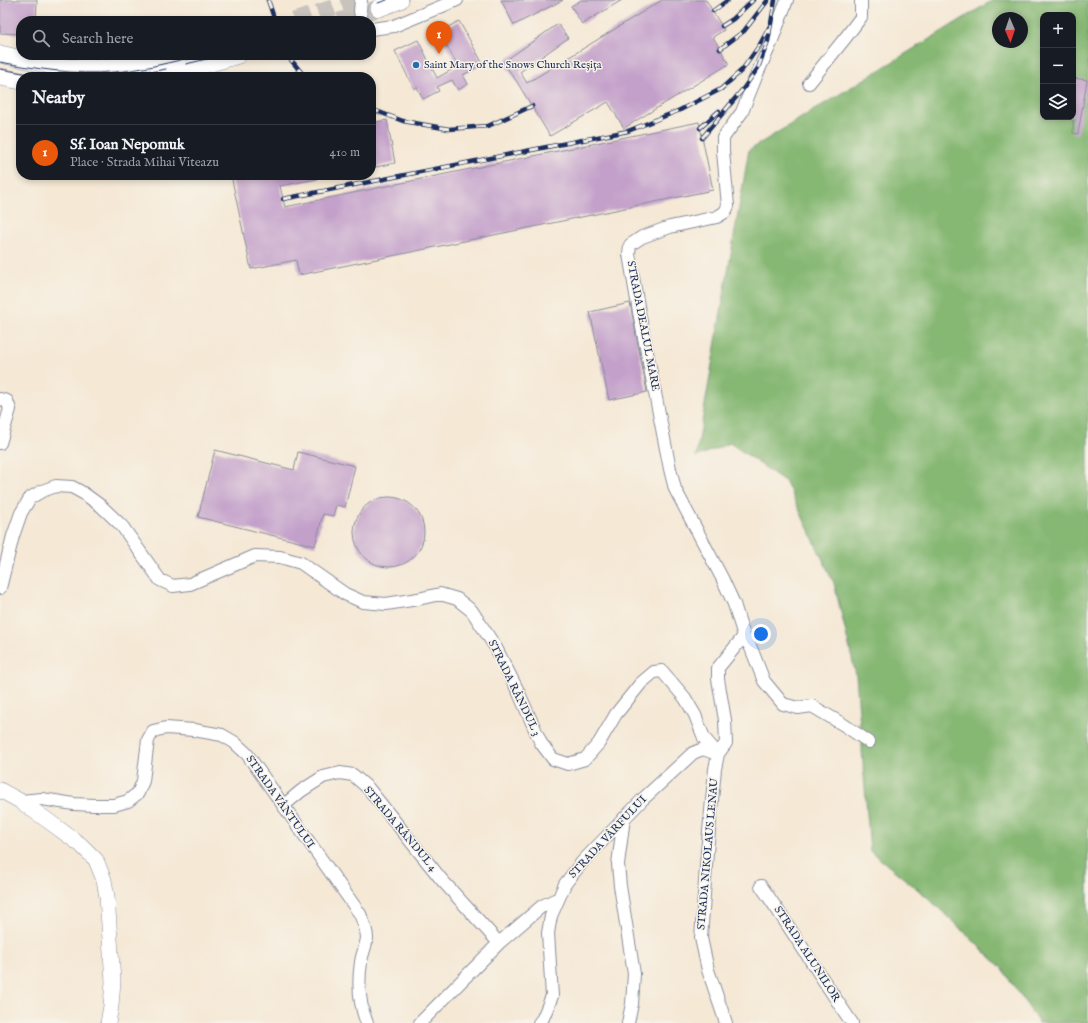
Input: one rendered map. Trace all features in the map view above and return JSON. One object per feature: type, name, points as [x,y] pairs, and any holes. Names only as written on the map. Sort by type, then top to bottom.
[{"type":"main road","points":[[379,8],[400,0]]},
{"type":"main road","points":[[0,54],[16,57]]},
{"type":"main road","points":[[29,60],[58,66],[116,67],[153,60]]},
{"type":"main road","points":[[175,72],[221,60]]},
{"type":"main road","points":[[0,76],[16,80]]},
{"type":"street","points":[[361,0],[361,16]]},
{"type":"street","points":[[376,28],[394,26],[457,0]]},
{"type":"street","name":"STRADA DEALUL MARE","points":[[786,0],[771,43],[742,112],[723,138],[722,151],[728,206],[725,212],[717,217],[670,227],[642,237],[630,245],[629,254],[639,312],[675,489],[734,604],[740,641],[751,648],[764,681],[783,704],[798,708],[812,706],[868,742]]},
{"type":"street","points":[[809,82],[861,17],[861,0]]},
{"type":"street","points":[[0,398],[7,401],[10,409],[0,443]]},
{"type":"street","name":"STRADA RÂNDUL 3","points":[[0,588],[13,536],[21,513],[30,498],[42,491],[56,486],[72,487],[101,506],[122,526],[160,580],[173,586],[190,584],[255,556],[280,557],[301,563],[345,594],[363,602],[386,604],[440,594],[457,599],[472,611],[496,648],[518,691],[541,743],[553,759],[568,764],[585,759],[599,743],[616,714],[641,683],[654,672],[662,671],[685,698],[695,715],[704,738],[718,754]]},
{"type":"street","name":"STRADA NIKOLAUS LENAU","points":[[726,1023],[708,970],[701,938],[707,845],[715,769],[718,754],[726,743],[725,720],[718,680],[718,668],[740,641]]},
{"type":"street","name":"STRADA VÂNTULUI","points":[[20,801],[42,799],[74,804],[94,805],[114,805],[128,801],[138,793],[143,781],[148,740],[154,731],[166,728],[194,730],[222,735],[234,742],[247,754],[360,914],[367,937],[361,962],[360,988],[361,1002],[367,1023]]},
{"type":"street","name":"STRADA VÂRFULUI","points":[[539,1023],[543,1018],[552,996],[548,934],[551,916],[565,884],[583,861],[624,818],[693,753],[703,749],[718,754]]},
{"type":"street","name":"STRADA RÂNDUL 4","points":[[283,806],[301,791],[323,777],[340,772],[353,775],[368,788],[442,879],[500,943]]},
{"type":"street","points":[[0,790],[20,801],[81,845],[96,860],[104,880],[107,897],[113,981],[108,1023]]},
{"type":"street","points":[[624,818],[618,864],[622,902],[634,974],[632,1004],[628,1023]]},
{"type":"street","name":"STRADA ALUNILOR","points":[[761,886],[786,920],[821,978],[852,1023]]},
{"type":"street","points":[[420,1023],[500,943],[542,906],[559,898]]},
{"type":"green space","points":[[993,0],[1088,0],[1088,1023],[1039,1023],[1002,968],[926,896],[870,851],[856,675],[834,583],[786,482],[730,443],[696,457],[749,150]]},
{"type":"building","points":[[0,0],[37,0],[36,16],[16,16],[16,34],[0,33]]},
{"type":"building","points":[[501,0],[563,0],[514,25]]},
{"type":"building","points":[[581,0],[622,0],[582,24],[571,6]]},
{"type":"building","points":[[662,0],[706,0],[724,30],[713,37],[729,64],[624,128],[608,102],[550,136],[503,62],[558,24],[568,38],[520,72],[527,83]]},
{"type":"building","points":[[459,21],[483,64],[463,75],[468,84],[458,90],[452,80],[437,87],[439,91],[423,99],[417,87],[414,89],[395,51],[418,40],[437,78],[458,66],[439,32]]},
{"type":"building","points":[[1076,78],[1087,80],[1078,134],[1073,133],[1073,120],[1076,120]]},
{"type":"building","points":[[387,120],[395,163],[376,167],[376,122]]},
{"type":"building","points":[[699,122],[713,190],[299,275],[296,260],[251,269],[232,180],[312,180],[280,186],[285,207]]},
{"type":"building","points":[[630,303],[647,392],[609,400],[590,312]]},
{"type":"building","points":[[215,450],[294,470],[298,452],[355,466],[345,507],[336,505],[333,516],[323,514],[315,546],[198,517]]},
{"type":"building","points":[[389,497],[408,503],[418,513],[424,532],[418,551],[408,561],[389,567],[370,561],[360,551],[354,532],[360,513],[370,503]]},
{"type":"tunnel","points":[[309,16],[356,0]]},
{"type":"tunnel","points":[[354,16],[379,8]]},
{"type":"tram line","points":[[378,3],[387,0]]},
{"type":"tram line","points":[[112,72],[146,68],[180,60]]},
{"type":"tram line","points":[[186,64],[202,60]]},
{"type":"tram line","points":[[0,62],[70,72]]},
{"type":"tram line","points":[[0,69],[17,72]]},
{"type":"tram line","points":[[150,72],[166,69]]},
{"type":"railway","points":[[268,0],[273,16]]},
{"type":"railway","points":[[713,11],[728,0]]},
{"type":"railway","points":[[722,26],[733,19],[753,0]]},
{"type":"railway","points":[[720,49],[744,31],[768,0]]},
{"type":"railway","points":[[702,138],[743,89],[758,68],[768,41],[775,0]]},
{"type":"railway","points":[[283,199],[628,131],[680,110],[721,89],[742,70],[759,46],[771,24]]},
{"type":"railway","points":[[291,60],[301,72]]},
{"type":"railway","points":[[376,111],[403,121],[449,129],[488,126],[532,106]]},
{"type":"railway","points":[[700,128],[719,111]]},
{"type":"place","name":"Sf. Ioan Nepomuk","points":[[439,54]]},
{"type":"place","name":"Saint Mary of the Snows Church Reșița","points":[[416,65]]}]
